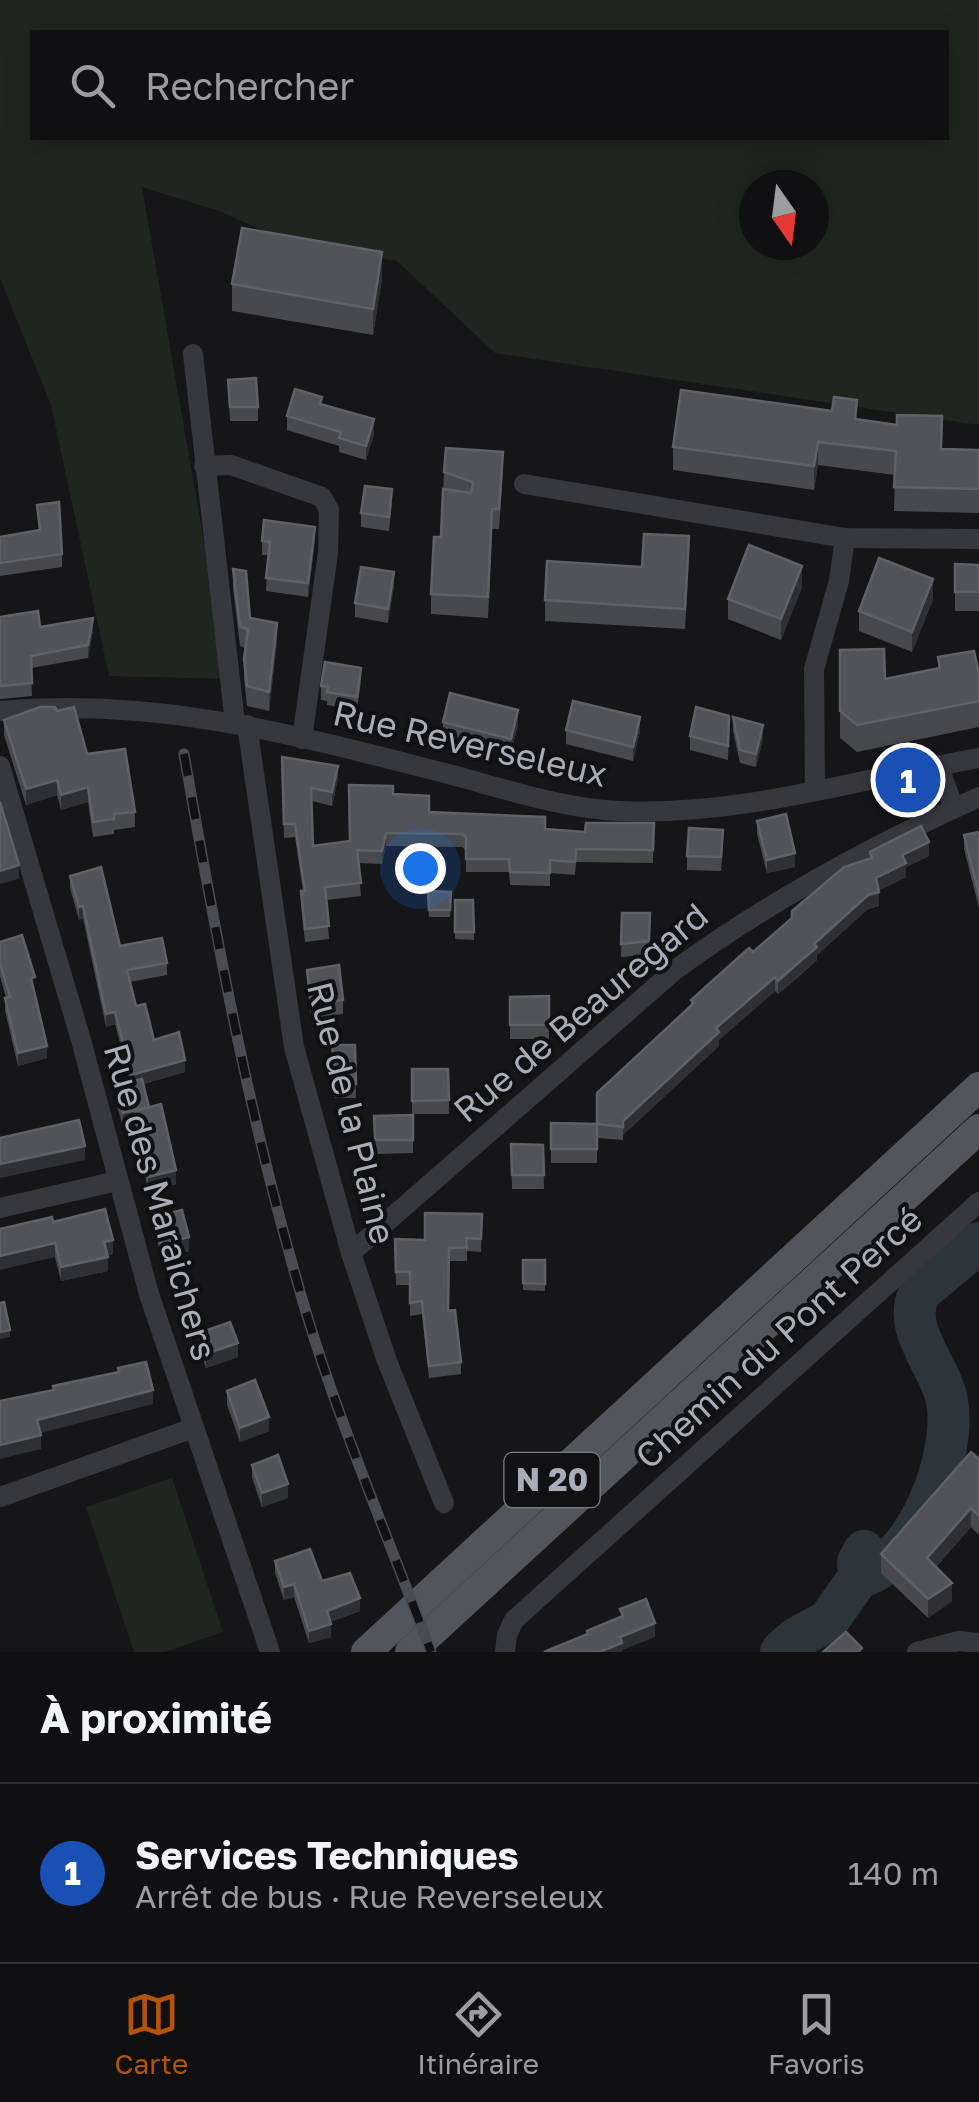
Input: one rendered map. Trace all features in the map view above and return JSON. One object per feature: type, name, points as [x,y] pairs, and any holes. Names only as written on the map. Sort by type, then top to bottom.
[{"type":"main road","name":"N 20","points":[[366,1652],[979,1087]]},
{"type":"main road","name":"N 20","points":[[410,1652],[979,1129]]},
{"type":"street","name":"Rue de la Plaine","points":[[193,354],[204,466],[241,724],[294,1047],[351,1253],[386,1361],[444,1502]]},
{"type":"street","name":"Rue Reverseleux","points":[[204,466],[231,465],[322,497],[330,510],[328,553],[302,738]]},
{"type":"street","points":[[524,484],[845,538],[979,539]]},
{"type":"street","points":[[814,789],[814,669],[839,581],[845,538]]},
{"type":"street","name":"Rue Reverseleux","points":[[0,711],[60,706],[141,709],[241,724],[518,794],[617,811],[692,810],[979,758]]},
{"type":"street","points":[[938,765],[954,808]]},
{"type":"street","name":"Rue des Maraichers","points":[[0,766],[81,1040],[149,1294],[270,1652]]},
{"type":"street","name":"Rue de Beauregard","points":[[351,1253],[440,1172],[702,950],[816,878],[979,797]]},
{"type":"street","points":[[0,1208],[117,1181]]},
{"type":"street","name":"Chemin du Pont Percé","points":[[504,1652],[514,1620],[979,1202]]},
{"type":"street","points":[[0,1497],[193,1428]]},
{"type":"street","points":[[917,1652],[960,1641],[979,1642]]},
{"type":"shaded area","points":[[0,0],[979,0],[979,425],[495,353],[397,261],[302,248],[219,211],[142,187],[228,679],[109,676],[51,405],[0,278]]},
{"type":"shaded area","points":[[172,1478],[223,1632],[164,1652],[134,1652],[86,1507]]},
{"type":"building","points":[[242,228],[382,252],[373,309],[232,284]]},
{"type":"building","points":[[256,378],[258,407],[230,407],[228,380]]},
{"type":"building","points":[[295,389],[322,397],[320,404],[374,419],[366,446],[339,438],[341,432],[287,416]]},
{"type":"building","points":[[681,390],[832,411],[834,397],[857,400],[855,419],[897,425],[897,415],[942,416],[941,449],[979,450],[979,489],[894,487],[896,451],[818,442],[814,466],[673,447]]},
{"type":"building","points":[[446,448],[503,452],[499,509],[492,509],[488,597],[431,594],[434,537],[441,537],[443,489],[471,493],[473,482],[444,472]]},
{"type":"building","points":[[365,486],[392,489],[389,517],[361,513]]},
{"type":"building","points":[[59,502],[62,554],[0,563],[0,537],[40,530],[37,505]]},
{"type":"building","points":[[264,520],[315,527],[308,583],[266,578],[270,542],[262,541]]},
{"type":"building","points":[[644,534],[689,536],[685,609],[545,600],[547,561],[642,567]]},
{"type":"building","points":[[749,545],[802,566],[781,619],[728,599]]},
{"type":"building","points":[[879,558],[933,579],[912,632],[859,611]]},
{"type":"building","points":[[955,564],[979,565],[979,592],[955,592]]},
{"type":"building","points":[[361,567],[394,572],[388,609],[355,603]]},
{"type":"building","points":[[233,569],[246,571],[250,618],[277,623],[269,692],[247,686],[244,659],[248,629],[240,627]]},
{"type":"building","points":[[38,611],[40,627],[93,618],[88,645],[31,656],[32,683],[0,686],[0,617]]},
{"type":"building","points":[[884,649],[885,679],[940,668],[938,657],[974,651],[979,701],[857,725],[840,711],[840,650]]},
{"type":"building","points":[[325,662],[361,668],[357,697],[327,692],[328,687],[321,686]]},
{"type":"building","points":[[450,693],[518,710],[511,739],[443,722]]},
{"type":"building","points":[[573,701],[640,717],[633,747],[566,730]]},
{"type":"building","points":[[40,707],[55,707],[57,711],[74,707],[87,754],[125,749],[135,812],[93,822],[88,787],[61,795],[57,780],[26,789],[4,720]]},
{"type":"building","points":[[696,707],[729,716],[728,746],[690,736]]},
{"type":"building","points":[[733,717],[763,725],[756,754],[740,750]]},
{"type":"building","points":[[282,757],[338,766],[332,792],[311,788],[313,846],[350,841],[349,785],[393,786],[393,794],[429,796],[429,812],[545,817],[545,829],[585,832],[586,823],[654,823],[653,850],[576,849],[575,862],[550,860],[550,873],[510,872],[509,859],[466,859],[466,837],[462,834],[386,833],[382,851],[357,850],[361,883],[325,887],[329,926],[305,929],[301,891],[305,891],[295,824],[284,824]]},
{"type":"building","points":[[0,802],[19,865],[0,871]]},
{"type":"building","points":[[786,814],[795,853],[767,860],[757,821]]},
{"type":"building","points":[[921,826],[929,842],[902,855],[906,863],[876,878],[879,892],[868,895],[814,944],[817,947],[716,1028],[719,1032],[623,1121],[623,1127],[597,1124],[597,1093],[694,1003],[691,1000],[749,948],[753,952],[792,918],[792,911],[844,867],[872,858],[870,852]]},
{"type":"building","points":[[689,828],[723,830],[721,857],[687,856]]},
{"type":"building","points":[[979,832],[979,895],[964,835]]},
{"type":"building","points":[[101,867],[120,946],[162,938],[167,963],[127,970],[136,1006],[145,1004],[154,1040],[179,1032],[185,1060],[131,1075],[115,1012],[106,1014],[83,906],[79,907],[70,876]]},
{"type":"building","points":[[428,891],[451,892],[450,910],[429,910]]},
{"type":"building","points":[[455,900],[473,900],[474,932],[455,932]]},
{"type":"building","points":[[622,913],[650,913],[649,941],[621,944]]},
{"type":"building","points":[[22,935],[35,977],[31,978],[47,1046],[18,1053],[5,998],[10,997],[0,963],[0,942]]},
{"type":"building","points":[[339,965],[343,1000],[311,1004],[307,970]]},
{"type":"building","points":[[549,996],[549,1025],[510,1025],[510,997]]},
{"type":"building","points":[[332,1045],[355,1045],[356,1084],[335,1084]]},
{"type":"building","points":[[412,1069],[448,1069],[449,1100],[412,1101]]},
{"type":"building","points":[[142,1079],[149,1107],[123,1113],[115,1085]]},
{"type":"building","points":[[161,1104],[176,1170],[148,1177],[135,1111]]},
{"type":"building","points":[[413,1115],[413,1140],[375,1140],[374,1116]]},
{"type":"building","points":[[79,1120],[85,1146],[0,1164],[0,1138]]},
{"type":"building","points":[[551,1123],[597,1124],[597,1149],[551,1149]]},
{"type":"building","points":[[511,1144],[543,1145],[544,1175],[512,1175]]},
{"type":"building","points":[[105,1209],[113,1240],[104,1242],[108,1257],[61,1267],[55,1243],[0,1256],[0,1229],[52,1217],[53,1222]]},
{"type":"building","points":[[182,1210],[189,1237],[161,1244],[155,1217]]},
{"type":"building","points":[[425,1213],[482,1214],[481,1239],[466,1238],[467,1248],[449,1248],[448,1311],[455,1310],[461,1362],[429,1366],[422,1301],[410,1303],[410,1272],[396,1272],[395,1239],[425,1240]]},
{"type":"building","points":[[523,1260],[545,1260],[545,1284],[523,1283]]},
{"type":"building","points":[[4,1302],[10,1330],[0,1332],[0,1303]]},
{"type":"building","points":[[230,1322],[238,1343],[206,1354],[199,1333]]},
{"type":"building","points":[[146,1362],[153,1390],[37,1420],[41,1435],[0,1445],[0,1401],[54,1390],[53,1386]]},
{"type":"building","points":[[255,1380],[269,1417],[240,1428],[227,1391]]},
{"type":"building","points":[[971,1452],[979,1459],[979,1516],[971,1508],[927,1558],[952,1583],[928,1599],[881,1554]]},
{"type":"building","points":[[278,1455],[288,1484],[262,1493],[252,1465]]},
{"type":"building","points":[[310,1549],[322,1581],[350,1573],[360,1598],[327,1611],[331,1624],[309,1631],[294,1584],[284,1587],[275,1561]]},
{"type":"building","points":[[646,1599],[655,1623],[620,1637],[622,1643],[599,1652],[544,1652],[623,1616],[620,1609]]},
{"type":"building","points":[[846,1632],[862,1648],[858,1652],[823,1652]]},
{"type":"waterway","points":[[859,1577],[880,1568],[898,1552],[915,1530],[939,1477],[948,1424],[947,1401],[918,1333],[915,1306],[920,1292],[979,1243]]},
{"type":"waterway","points":[[781,1652],[795,1639],[828,1621],[859,1577],[858,1562],[864,1551]]},
{"type":"railway","points":[[184,754],[220,953],[279,1216],[343,1421],[431,1652]]},
{"type":"place","name":"Services Techniques","points":[[908,780]]}]
